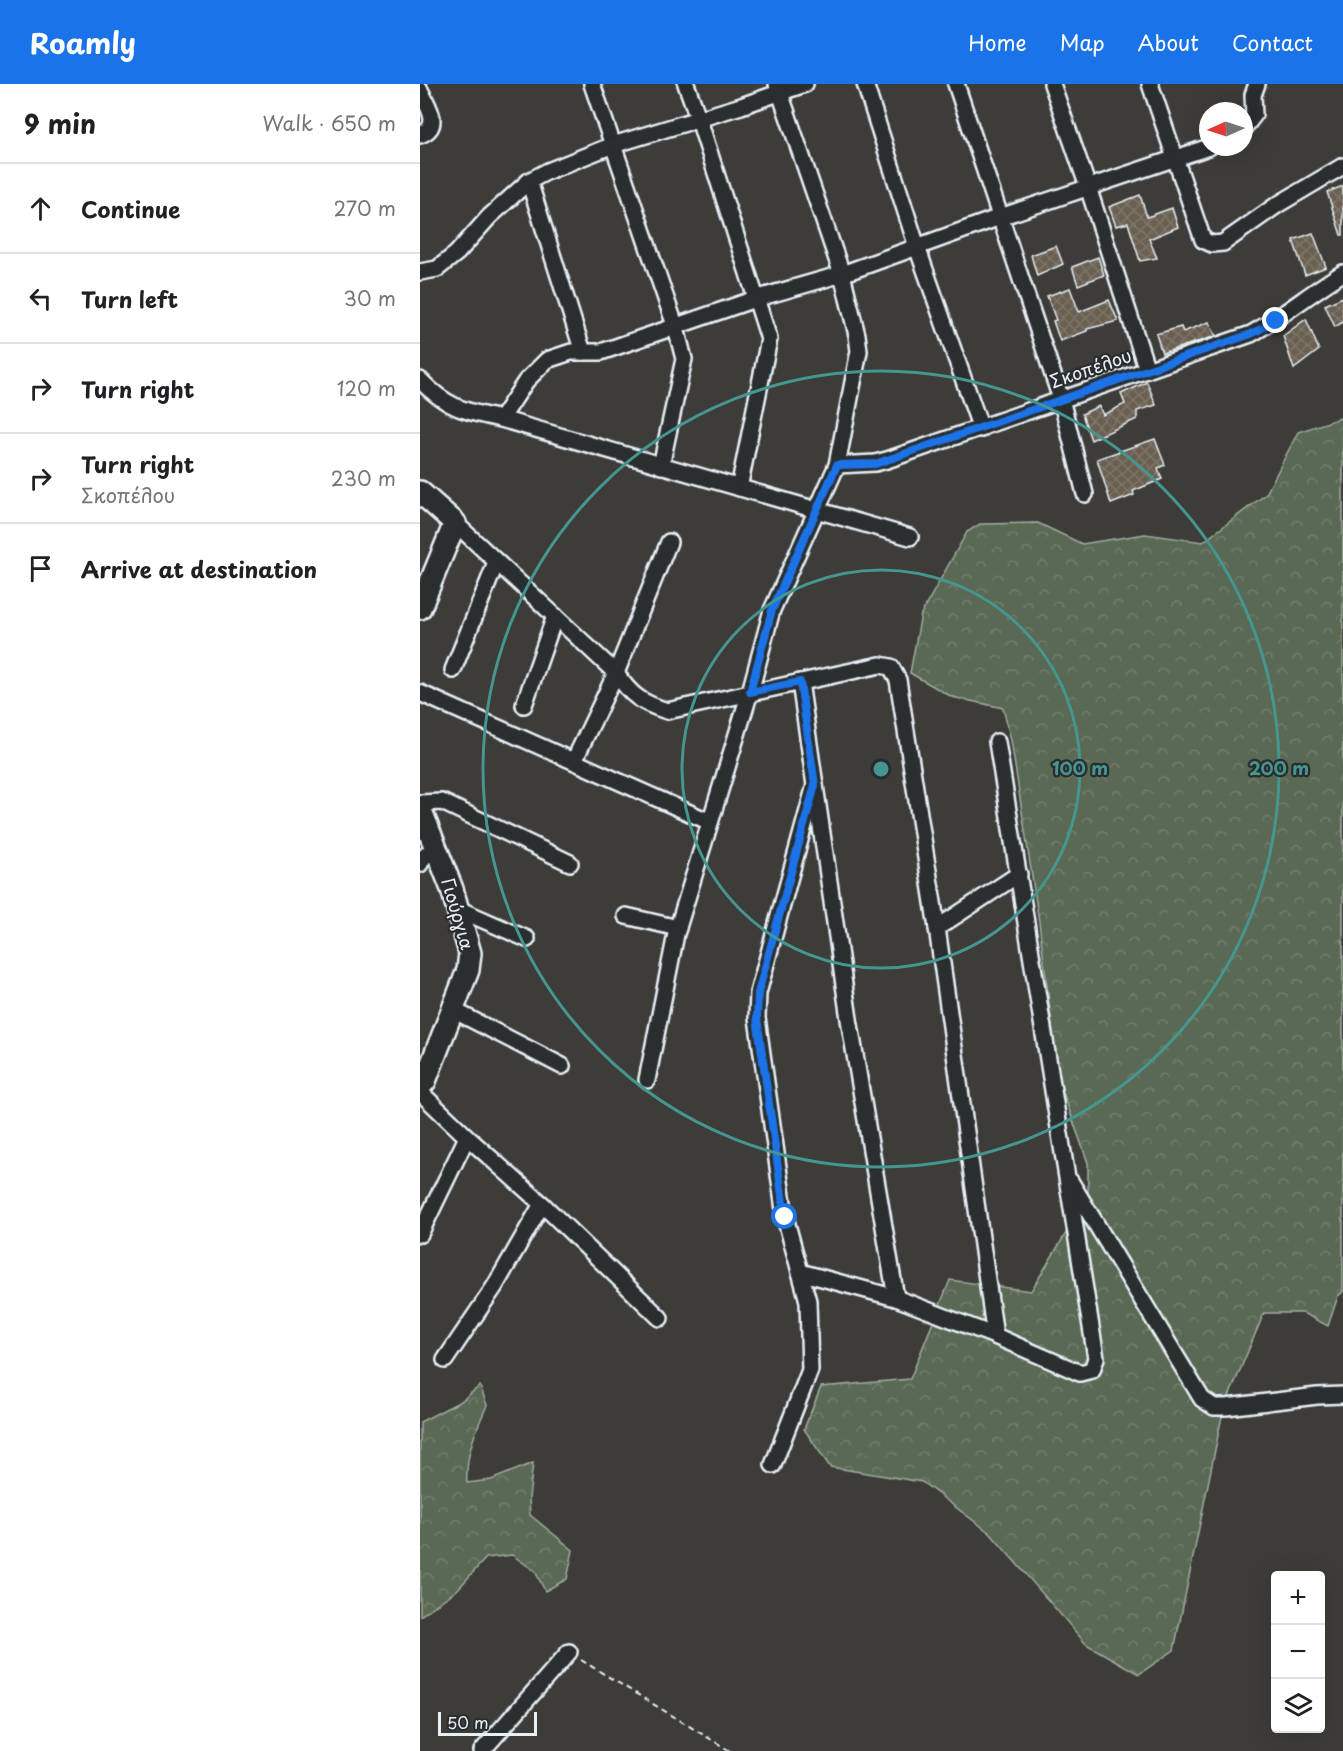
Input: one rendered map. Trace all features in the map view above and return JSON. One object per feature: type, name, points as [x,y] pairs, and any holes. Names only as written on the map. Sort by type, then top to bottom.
[{"type":"street","points":[[592,84],[676,328],[684,359],[661,466]]},
{"type":"street","points":[[686,84],[770,339],[739,488]]},
{"type":"street","points":[[420,272],[438,269],[457,253],[489,217],[529,181],[581,156],[612,145],[699,120],[779,88],[805,84]]},
{"type":"street","points":[[865,84],[917,247],[981,429]]},
{"type":"street","points":[[956,84],[1061,399],[1085,494]]},
{"type":"street","points":[[1052,84],[1147,370]]},
{"type":"street","points":[[1150,84],[1203,240],[1212,244],[1223,243],[1277,205],[1343,166]]},
{"type":"street","points":[[646,1080],[678,928],[750,692],[772,610],[837,465],[859,351],[858,335],[842,274],[779,88]]},
{"type":"street","points":[[1253,88],[1253,116]]},
{"type":"street","points":[[420,90],[433,117],[432,126],[420,135]]},
{"type":"street","points":[[501,419],[526,381],[547,360],[571,352],[601,352],[676,328],[755,299],[842,274],[1000,217],[1199,151]]},
{"type":"street","points":[[529,181],[583,352]]},
{"type":"street","name":"Σκοπέλου","points":[[837,465],[875,464],[1251,334],[1276,321],[1318,288],[1343,273]]},
{"type":"street","points":[[420,380],[435,396],[460,410],[501,419],[910,537]]},
{"type":"street","points":[[420,492],[616,673],[622,683],[644,703],[666,711],[880,665],[891,667],[898,680],[937,928],[995,1336]]},
{"type":"street","points":[[420,608],[455,523]]},
{"type":"street","points":[[574,761],[616,673],[669,542]]},
{"type":"street","points":[[453,670],[496,563]]},
{"type":"street","points":[[524,705],[555,616]]},
{"type":"street","points":[[800,682],[849,1019],[896,1298]]},
{"type":"street","points":[[420,693],[710,822]]},
{"type":"street","points":[[801,1272],[896,1298],[995,1336],[1080,1373],[1092,1370],[1096,1358],[997,742]]},
{"type":"street","points":[[773,1465],[810,1370],[808,1301],[785,1217],[757,1018],[758,993],[815,785]]},
{"type":"street","points":[[420,803],[442,802],[570,863]]},
{"type":"street","name":"Γιούργια","points":[[420,808],[458,909],[470,953],[468,969],[453,1010],[425,1081],[420,1086]]},
{"type":"street","points":[[420,864],[423,858],[435,848]]},
{"type":"street","points":[[937,928],[1019,874]]},
{"type":"street","points":[[458,909],[526,939]]},
{"type":"street","points":[[626,916],[678,928]]},
{"type":"street","points":[[453,1010],[562,1066]]},
{"type":"street","points":[[420,1092],[542,1203],[660,1318]]},
{"type":"street","points":[[420,1234],[467,1137]]},
{"type":"street","points":[[1066,1173],[1202,1399],[1214,1407],[1226,1407],[1343,1395]]},
{"type":"street","points":[[445,1359],[495,1286],[542,1203]]},
{"type":"street","points":[[482,1751],[569,1652]]},
{"type":"path","points":[[569,1652],[730,1751]]},
{"type":"green space","points":[[1343,417],[1343,1292],[1338,1296],[1328,1326],[1303,1313],[1264,1313],[1223,1411],[1174,1650],[1139,1674],[1086,1644],[990,1533],[922,1482],[830,1467],[804,1429],[821,1387],[910,1379],[950,1280],[1031,1291],[1088,1197],[1088,1163],[1059,1081],[1039,922],[1011,740],[1003,708],[952,697],[910,673],[921,614],[967,532],[980,524],[1038,523],[1082,544],[1145,534],[1203,542],[1266,494],[1298,432]]},
{"type":"green space","points":[[480,1386],[487,1405],[475,1433],[468,1463],[467,1483],[491,1480],[533,1463],[529,1498],[530,1515],[573,1550],[567,1579],[545,1591],[535,1571],[512,1555],[486,1558],[457,1590],[420,1616],[420,1422],[461,1401]]},
{"type":"building","points":[[1343,186],[1343,235],[1341,235],[1327,192]]},
{"type":"building","points":[[1140,195],[1147,217],[1172,208],[1178,227],[1149,239],[1157,258],[1140,261],[1128,223],[1116,226],[1109,207]]},
{"type":"building","points":[[1313,233],[1326,267],[1305,275],[1293,240]]},
{"type":"building","points":[[1056,246],[1063,264],[1037,276],[1031,255]]},
{"type":"building","points":[[1098,257],[1104,275],[1078,285],[1072,267]]},
{"type":"building","points":[[1070,288],[1079,312],[1109,300],[1118,321],[1087,329],[1087,331],[1060,341],[1053,321],[1056,320],[1047,296]]},
{"type":"building","points":[[1343,297],[1343,322],[1335,327],[1325,305]]},
{"type":"building","points":[[1306,319],[1319,350],[1294,369],[1283,336]]},
{"type":"building","points":[[1209,322],[1216,336],[1162,353],[1156,334],[1181,327],[1183,332]]},
{"type":"building","points":[[1147,382],[1156,405],[1137,411],[1137,419],[1091,440],[1082,414],[1099,406],[1103,415],[1125,404],[1121,394]]},
{"type":"building","points":[[1155,439],[1165,465],[1158,468],[1162,479],[1133,491],[1134,495],[1111,504],[1097,459]]},
{"type":"route","points":[[785,1217],[757,1018],[758,993],[815,785],[800,682],[750,692],[772,610],[837,465],[875,464],[1251,334],[1276,321]]}]
